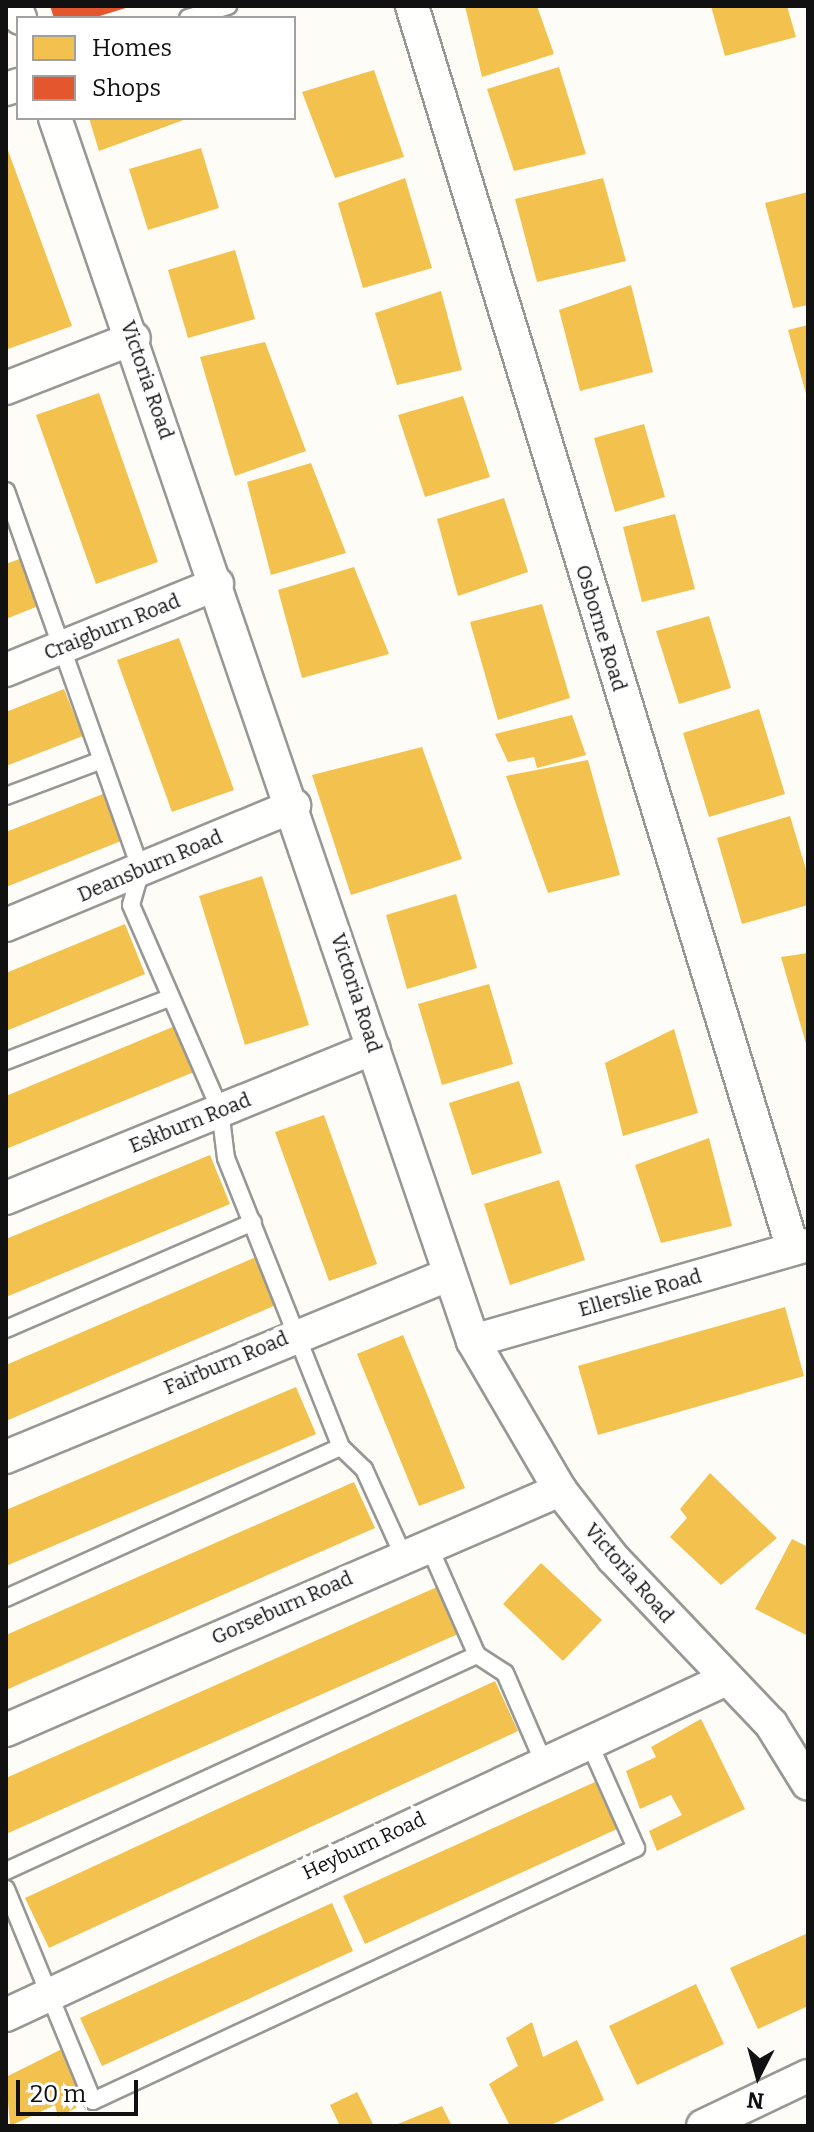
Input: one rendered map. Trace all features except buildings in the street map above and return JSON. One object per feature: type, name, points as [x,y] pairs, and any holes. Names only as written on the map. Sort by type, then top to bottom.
[{"type":"street","name":"Osborne Road","points":[[412,6],[800,1247]]},
{"type":"street","name":"Victoria Road","points":[[56,120],[134,338],[294,806],[448,1275],[473,1341],[560,1490],[724,1680],[771,1724],[808,1784]]},
{"type":"street","points":[[6,388],[134,338]]},
{"type":"street","name":"Craigburn Road","points":[[6,670],[217,584]]},
{"type":"street","name":"Deansburn Road","points":[[6,925],[294,806]]},
{"type":"street","name":"Eskburn Road","points":[[6,1198],[374,1048]]},
{"type":"street","name":"Ellerslie Road","points":[[473,1341],[800,1247]]},
{"type":"street","name":"Fairburn Road","points":[[6,1457],[296,1333],[448,1275]]},
{"type":"street","name":"Gorseburn Road","points":[[6,1730],[415,1550],[560,1490]]},
{"type":"street","name":"Heyburn Road","points":[[6,2015],[588,1740],[724,1680]]},
{"type":"street","points":[[703,2126],[808,2076]]},
{"type":"lane","points":[[195,16],[228,6]]},
{"type":"lane","points":[[6,491],[12,529],[61,648],[99,761],[141,870],[131,905],[220,1110],[226,1158],[341,1447],[364,1469],[477,1655],[505,1673],[543,1761]]},
{"type":"lane","points":[[6,796],[99,761]]},
{"type":"lane","points":[[6,1061],[169,998]]},
{"type":"lane","points":[[6,1329],[253,1222]]},
{"type":"lane","points":[[6,1598],[341,1447]]},
{"type":"lane","points":[[6,1871],[477,1655]]},
{"type":"lane","points":[[6,1889],[93,2101],[636,1848],[588,1740]]}]
